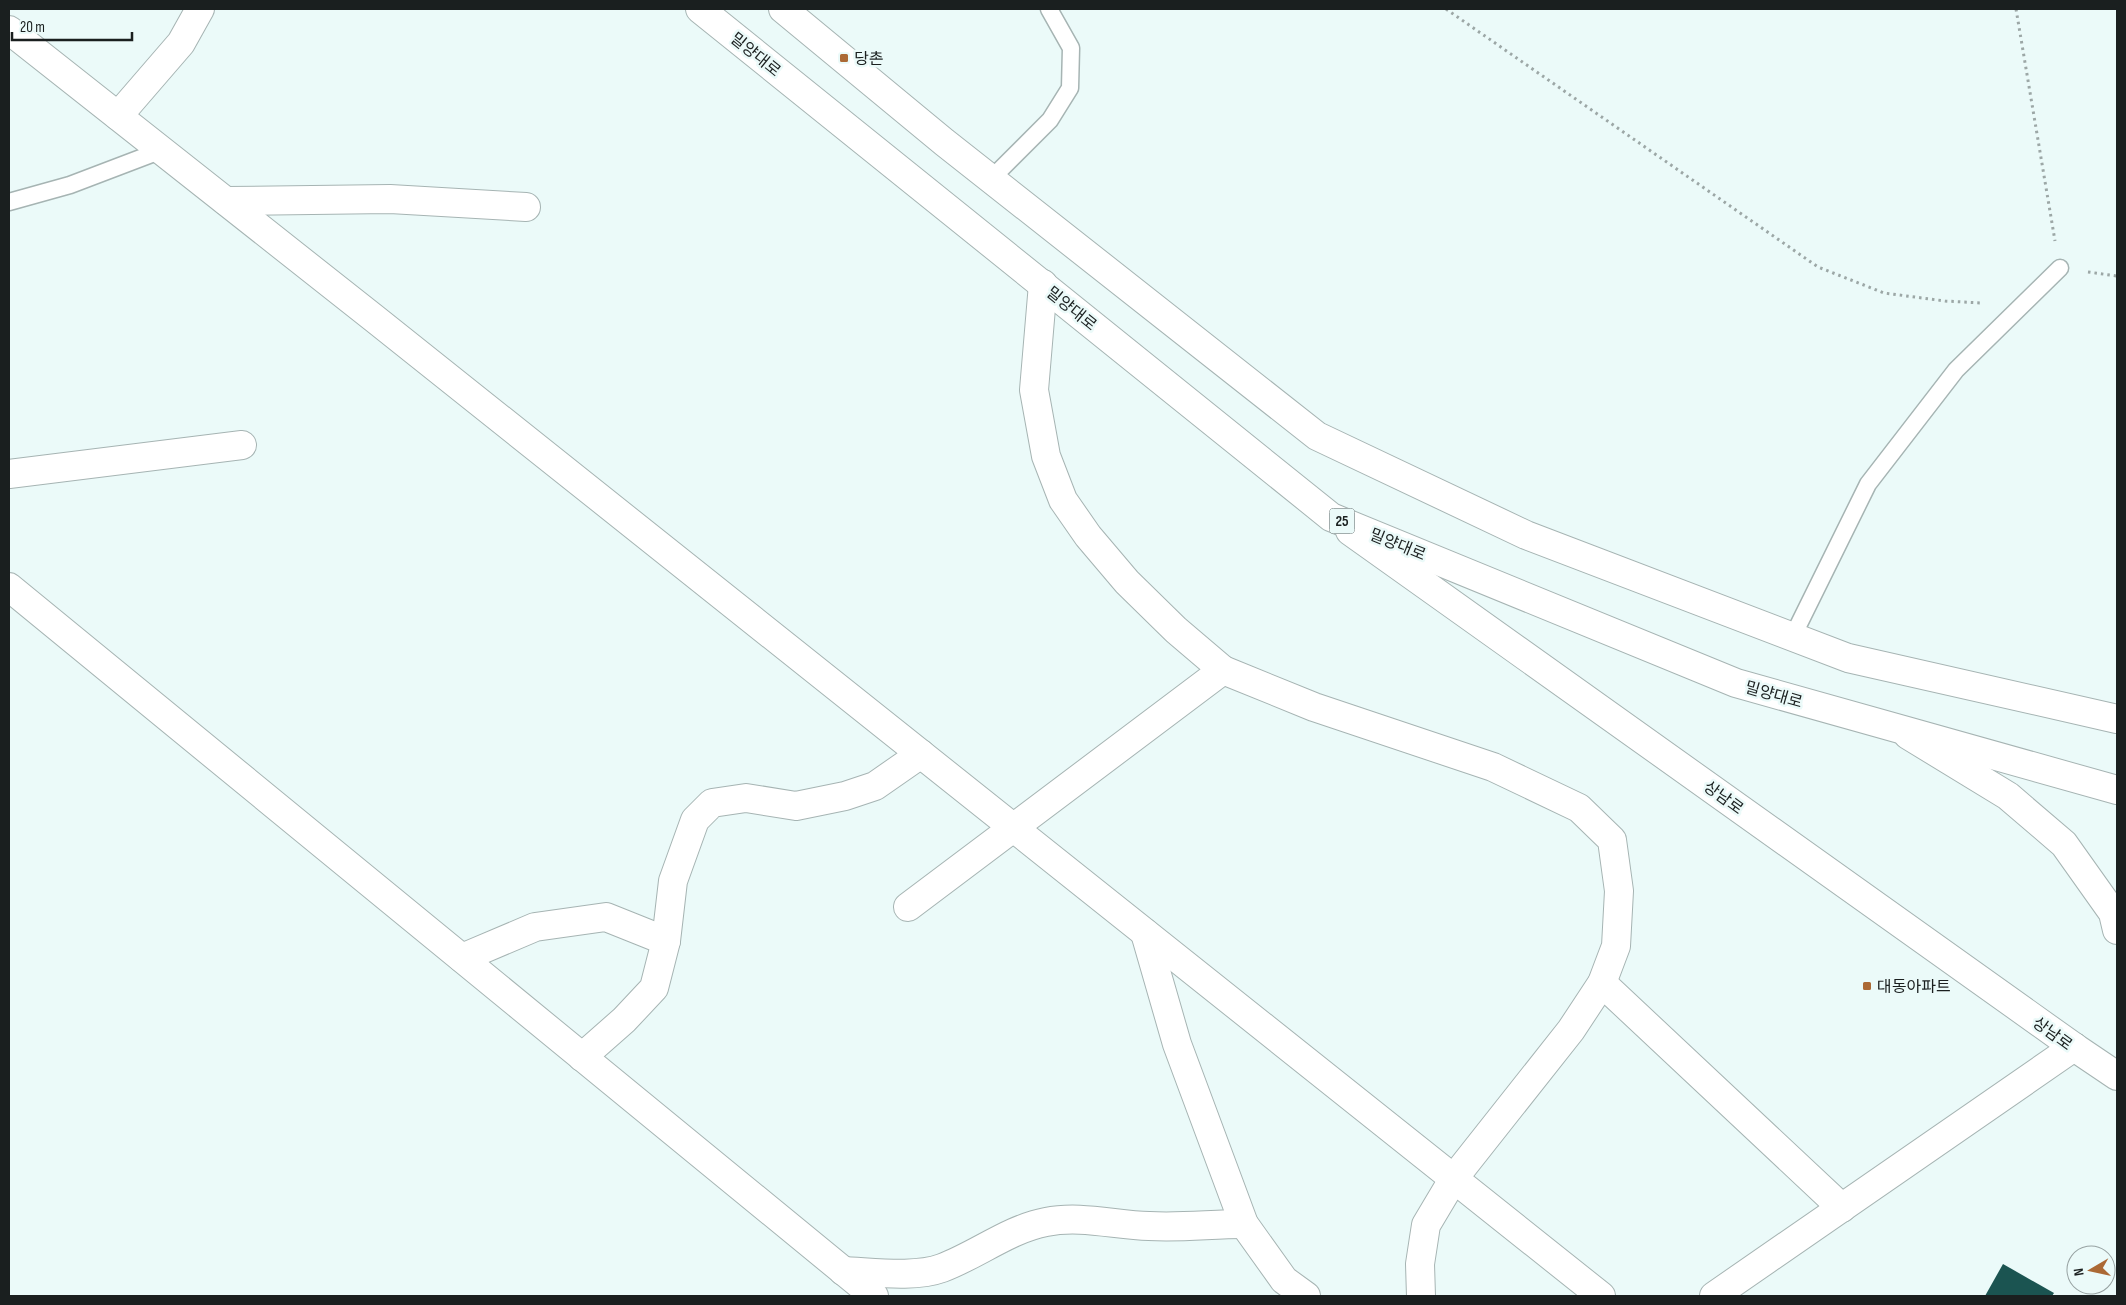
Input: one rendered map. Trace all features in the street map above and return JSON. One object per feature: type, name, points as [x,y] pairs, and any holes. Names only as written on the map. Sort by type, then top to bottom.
[{"type":"street","points":[[118,116],[181,43],[200,9]]},
{"type":"street","name":"밀양대로","points":[[700,9],[1331,517],[1736,683],[2117,790]]},
{"type":"street","points":[[783,9],[991,179],[1317,436],[1526,535],[1848,658],[2117,719]]},
{"type":"street","points":[[9,30],[1601,1296]]},
{"type":"street","points":[[226,201],[390,199],[526,207]]},
{"type":"street","points":[[1043,284],[1034,390],[1046,456],[1063,500],[1088,536],[1127,582],[1176,630],[1223,670],[1314,707],[1493,767],[1579,808],[1612,840],[1619,891],[1616,946],[1602,983],[1571,1030],[1454,1178],[1426,1225],[1420,1264],[1421,1296]]},
{"type":"street","points":[[9,474],[242,445]]},
{"type":"street","name":"상남로","points":[[1331,517],[2117,1076]]},
{"type":"street","points":[[9,587],[874,1296]]},
{"type":"street","points":[[908,907],[1015,829],[1223,670]]},
{"type":"street","points":[[1898,729],[2008,796],[2064,844],[2113,913],[2117,930]]},
{"type":"street","points":[[582,1057],[624,1020],[654,988],[666,941],[674,881],[695,820],[712,803],[746,798],[796,806],[845,796],[875,786],[921,754]]},
{"type":"street","points":[[462,958],[535,927],[606,917],[666,941]]},
{"type":"street","points":[[1145,933],[1177,1044],[1244,1224],[1284,1280],[1306,1296]]},
{"type":"street","points":[[1602,983],[1842,1208]]},
{"type":"street","points":[[1714,1296],[2074,1047]]},
{"type":"street","points":[[843,1271],[905,1273],[940,1269],[975,1254],[1014,1233],[1046,1222],[1079,1219],[1162,1227],[1244,1224]]},
{"type":"lane","points":[[991,179],[1050,120],[1070,88],[1071,48],[1050,9]]},
{"type":"lane","points":[[9,202],[70,185],[162,150]]},
{"type":"lane","points":[[1793,636],[1868,484],[1956,370],[2060,268]]},
{"type":"path","points":[[1446,9],[1818,267],[1884,293],[1945,301],[2022,305]]},
{"type":"path","points":[[2016,9],[2060,268],[2117,276]]},
{"type":"building","points":[[2003,1264],[2054,1293],[2052,1296],[1985,1296]]},
{"type":"place","name":"당촌","points":[[844,58]]},
{"type":"place","name":"대동아파트","points":[[1867,986]]}]
